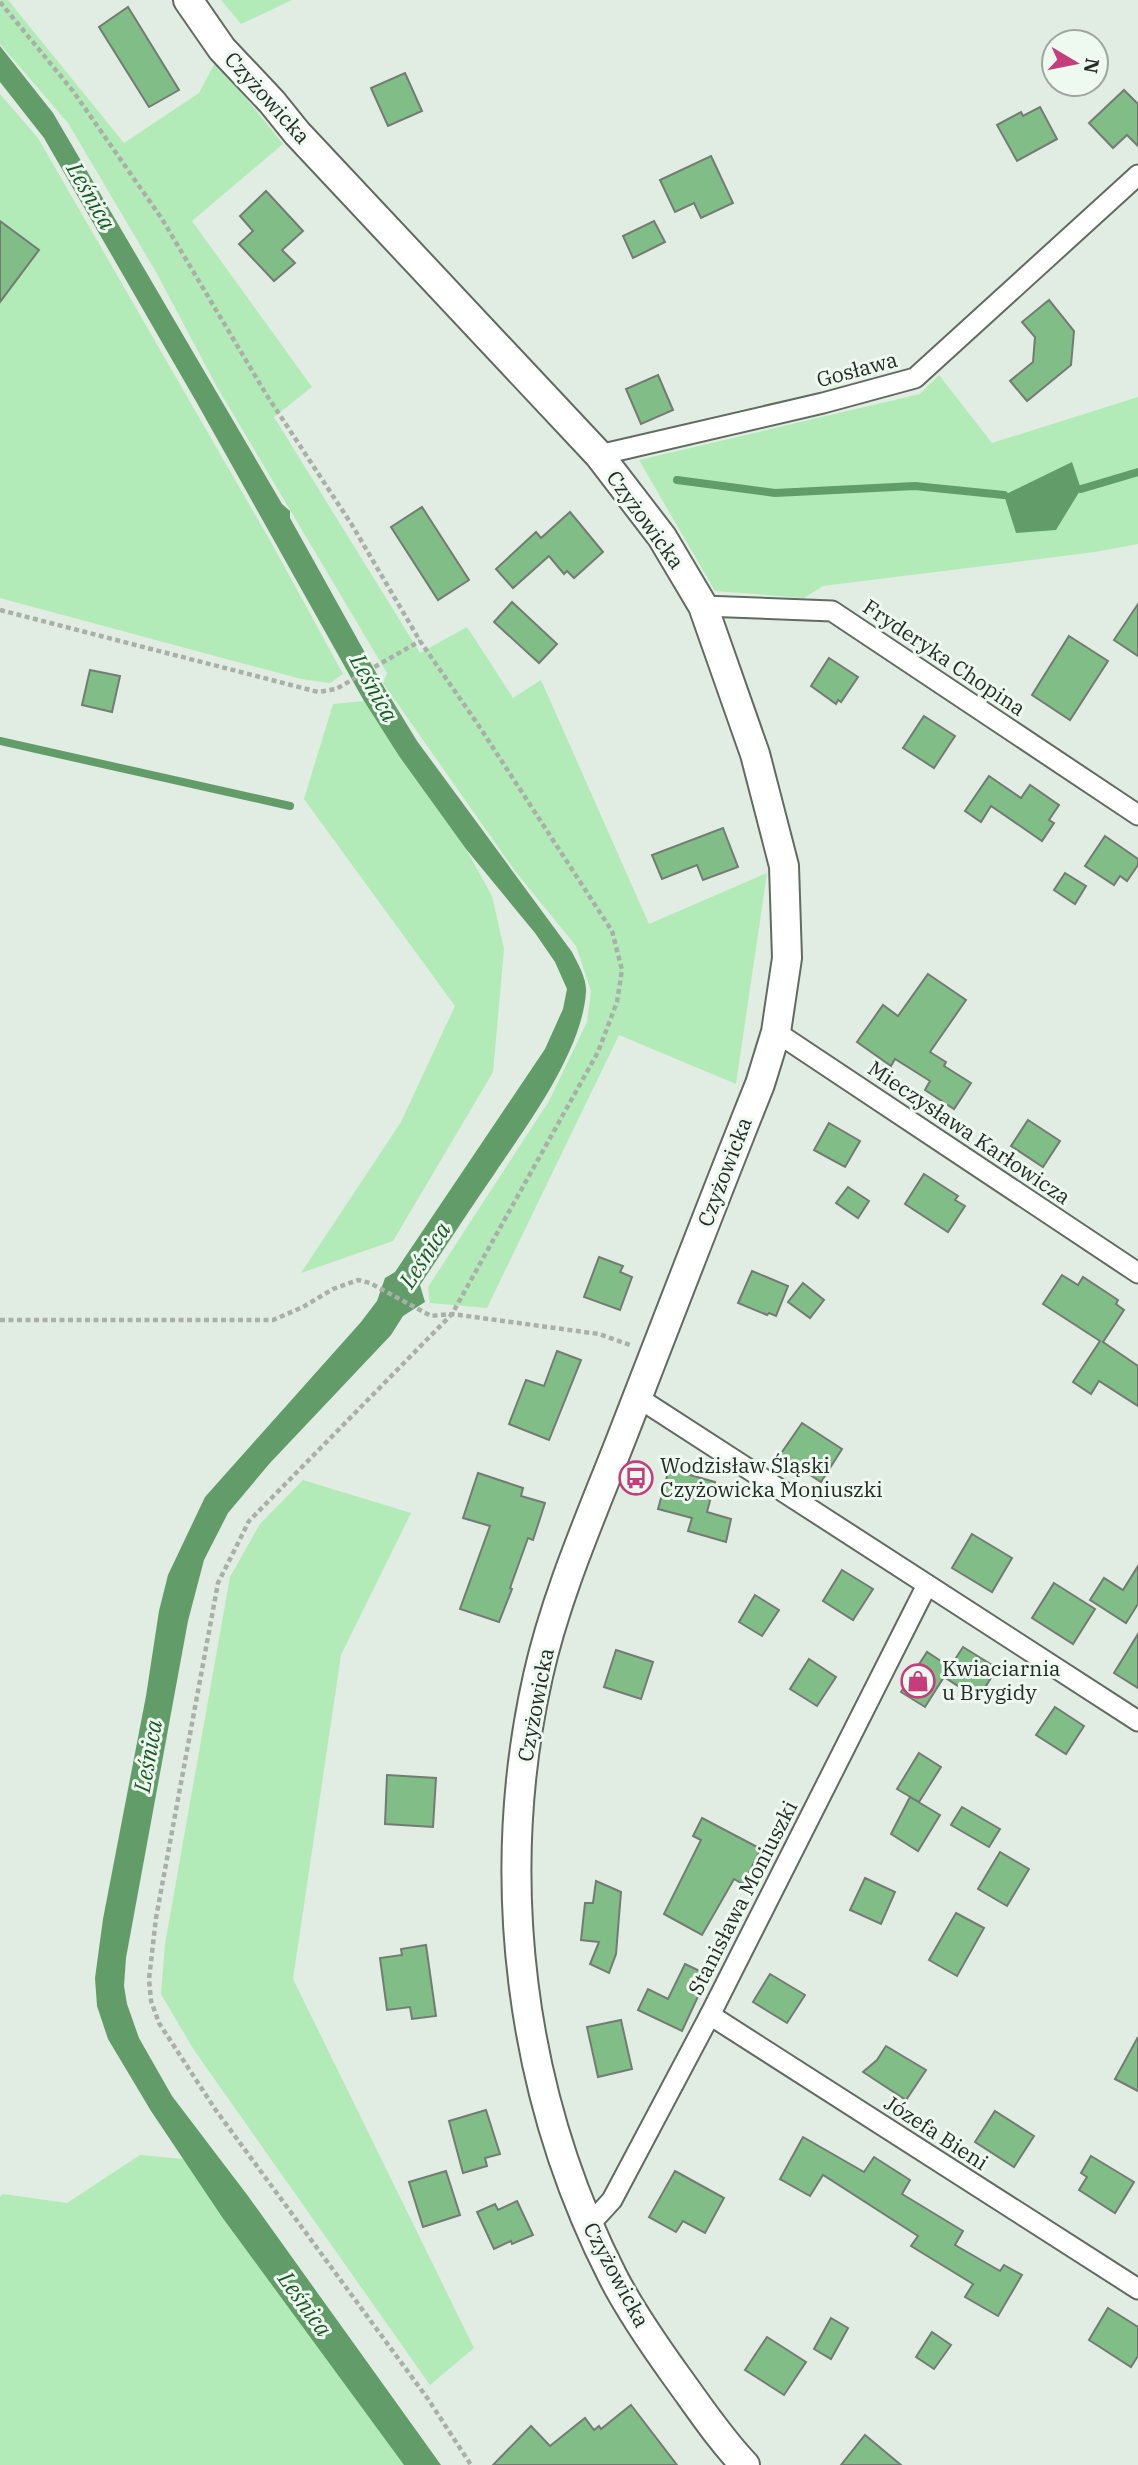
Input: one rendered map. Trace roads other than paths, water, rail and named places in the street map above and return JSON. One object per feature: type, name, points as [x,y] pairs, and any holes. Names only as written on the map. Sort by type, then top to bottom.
[{"type":"street","name":"Czyżowicka","points":[[188,0],[222,49],[297,133],[599,455],[662,537],[703,606],[755,754],[784,866],[787,958],[776,1032],[760,1084],[570,1569],[538,1674],[524,1759],[517,1831],[523,1986],[536,2066],[559,2146],[589,2225],[614,2279],[647,2334],[728,2447],[745,2465]]},
{"type":"street","name":"Gosława","points":[[599,455],[824,403],[915,378],[1138,175]]},
{"type":"street","name":"Fryderyka Chopina","points":[[703,606],[832,611],[1138,815]]},
{"type":"street","name":"Mieczysława Karłowicza","points":[[776,1032],[1138,1273]]},
{"type":"street","points":[[637,1397],[1138,1721]]},
{"type":"street","name":"Stanisława Moniuszki","points":[[589,2225],[612,2200],[710,2015],[927,1585]]},
{"type":"street","name":"Józefa Bieni","points":[[710,2015],[1138,2289]]},
{"type":"water","name":"Leśnica","points":[[0,46],[53,113],[282,504],[290,511],[290,518],[417,741],[572,952],[585,982],[582,1015],[564,1063],[537,1110],[420,1285],[425,1302],[403,1316],[391,1335],[270,1463],[228,1513],[204,1560],[188,1621],[126,1958],[124,1986],[127,2004],[139,2038],[172,2096],[248,2196],[441,2465],[404,2465],[222,2217],[151,2111],[108,2039],[97,2006],[95,1978],[103,1919],[146,1696],[159,1611],[168,1575],[205,1497],[377,1301],[385,1278],[395,1272],[545,1049],[563,1009],[567,989],[555,962],[535,933],[466,849],[399,756],[364,701],[44,138],[0,82]]},
{"type":"water","points":[[1072,462],[1081,489],[1056,530],[1016,533],[1004,495]]},
{"type":"waterway","points":[[1081,489],[1138,472]]},
{"type":"waterway","points":[[677,480],[775,493],[915,486],[1004,495]]},
{"type":"waterway","points":[[0,741],[290,806]]},
{"type":"place","name":"Wodzisław Śląski Czyżowicka Moniuszki","points":[[636,1478]]},
{"type":"place","name":"Kwiaciarnia u Brygidy","points":[[918,1681]]}]
